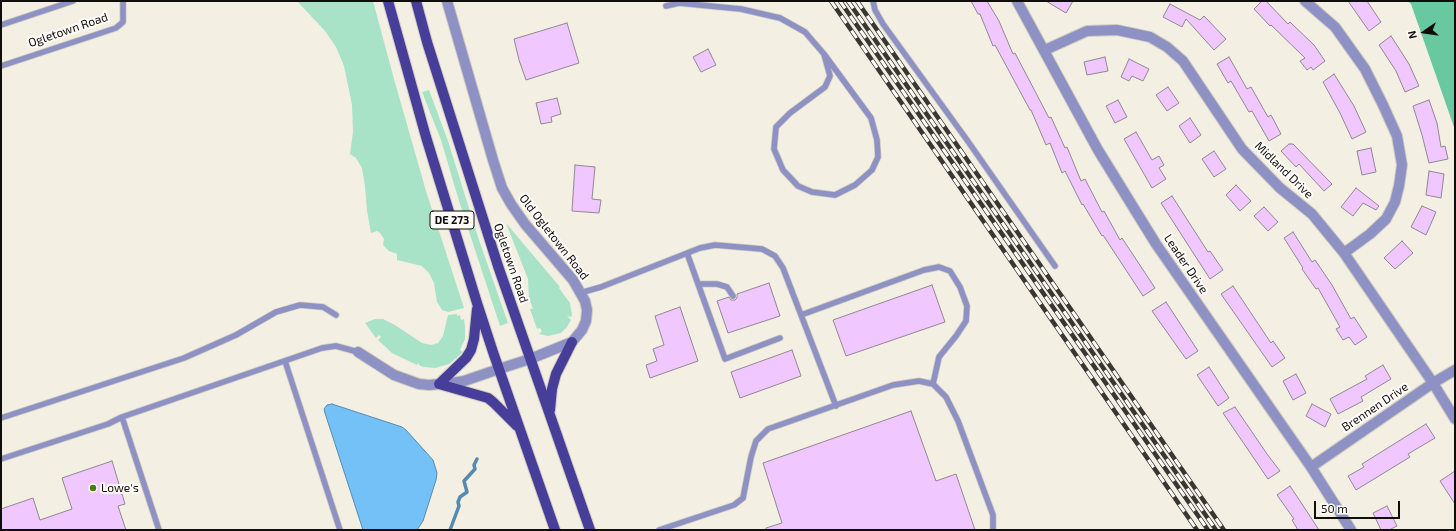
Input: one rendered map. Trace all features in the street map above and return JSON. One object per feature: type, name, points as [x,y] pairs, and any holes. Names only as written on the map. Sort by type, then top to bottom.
[{"type":"main road","name":"DE 273","points":[[388,1],[426,137],[477,303],[556,530]]},
{"type":"main road","name":"Ogletown Road","points":[[416,1],[427,42],[476,199],[590,530]]},
{"type":"main road","points":[[477,303],[474,339],[471,350],[466,358],[439,384],[488,398],[520,429]]},
{"type":"main road","points":[[549,414],[552,389],[556,374],[572,342]]},
{"type":"street","name":"Old Ogletown Road","points":[[446,1],[502,188],[525,224],[573,280],[585,301],[587,310],[586,321],[582,330],[572,342]]},
{"type":"street","name":"Leader Drive","points":[[1017,1],[1098,150],[1156,244],[1310,467],[1351,530]]},
{"type":"street","points":[[1305,1],[1335,27],[1365,69],[1397,136],[1402,165],[1395,202],[1386,219],[1370,234],[1344,253]]},
{"type":"street","name":"Midland Drive","points":[[1045,50],[1087,31],[1117,30],[1150,37],[1167,47],[1183,61],[1242,148],[1280,188],[1312,214],[1344,253],[1433,383],[1455,420]]},
{"type":"street","points":[[358,352],[394,375],[406,380],[419,384],[439,384],[464,381],[530,359],[572,342]]},
{"type":"street","name":"Brennen Drive","points":[[1310,467],[1433,383],[1455,370]]},
{"type":"lane","points":[[1,25],[73,1]]},
{"type":"lane","name":"Ogletown Road","points":[[1,66],[116,28],[123,22],[123,1]]},
{"type":"lane","points":[[873,1],[875,10],[883,24],[967,140],[1054,266]]},
{"type":"lane","points":[[666,6],[679,3],[741,8],[780,18],[805,32],[824,54],[871,118],[877,140],[878,157],[872,170],[856,185],[835,195],[812,192],[798,186],[783,170],[774,149],[776,128],[790,113],[825,87],[830,76],[824,54]]},
{"type":"lane","points":[[580,293],[601,287],[700,248],[715,245],[762,249],[775,256],[783,268],[836,406]]},
{"type":"lane","points":[[688,253],[725,358],[780,338]]},
{"type":"lane","points":[[801,315],[924,270],[939,267],[950,271],[960,287],[966,306],[966,321],[939,357],[933,384]]},
{"type":"lane","points":[[698,284],[718,284],[728,287],[733,296]]},
{"type":"lane","points":[[1,418],[184,358],[236,335],[276,312],[300,305],[323,307],[336,315]]},
{"type":"lane","points":[[1,460],[108,424],[122,417],[322,348],[336,346],[358,352]]},
{"type":"lane","points":[[285,361],[340,530]]},
{"type":"lane","points":[[659,530],[734,505],[743,498],[751,457],[756,441],[768,429],[893,386],[919,381],[933,384],[946,397],[958,421],[993,515],[993,530]]},
{"type":"lane","points":[[122,417],[159,530]]},
{"type":"green space","points":[[297,1],[373,1],[426,191],[464,308],[448,312],[442,310],[437,302],[434,283],[429,273],[422,266],[397,260],[397,254],[389,251],[383,245],[384,239],[380,233],[377,231],[371,233],[362,168],[356,158],[350,154],[353,132],[352,105],[344,66],[336,47],[325,31]]},
{"type":"green space","points":[[1408,1],[1455,1],[1455,130],[1411,4]]},
{"type":"green space","points":[[429,90],[448,141],[478,237],[508,323],[500,326],[459,201],[441,140],[422,92]]},
{"type":"green space","points":[[506,223],[560,287],[559,288],[570,303],[572,315],[571,317],[567,316],[571,320],[561,333],[548,336],[539,334],[542,331],[540,328],[537,329],[530,309],[533,309],[529,298],[528,279]]},
{"type":"green space","points":[[457,314],[457,316],[460,315],[461,320],[464,319],[465,339],[460,350],[463,352],[449,364],[435,368],[423,367],[418,363],[417,365],[392,353],[378,340],[381,337],[379,335],[376,338],[365,323],[375,319],[383,319],[422,343],[431,345],[438,343],[443,336],[448,315]]},
{"type":"water","points":[[332,404],[402,427],[433,460],[437,473],[436,480],[423,521],[417,530],[363,530],[324,409],[327,405]]},
{"type":"building","points":[[971,1],[987,1],[999,21],[1013,54],[1015,53],[1049,118],[1051,117],[1065,148],[1067,147],[1081,181],[1085,179],[1102,212],[1104,211],[1120,240],[1122,238],[1155,288],[1143,296],[1103,235],[1102,236],[1083,204],[1082,205],[1065,171],[1062,173],[1050,143],[1046,145],[1031,110],[995,45],[993,46],[980,14],[978,14]]},
{"type":"building","points":[[1046,1],[1073,1],[1066,13]]},
{"type":"building","points":[[1262,1],[1266,1],[1288,24],[1290,22],[1314,45],[1325,61],[1313,70],[1311,67],[1307,70],[1300,61],[1305,58],[1254,9]]},
{"type":"building","points":[[1348,1],[1367,1],[1381,22],[1369,31]]},
{"type":"building","points":[[1170,4],[1200,20],[1204,16],[1226,39],[1214,50],[1186,19],[1182,27],[1163,17]]},
{"type":"building","points":[[567,23],[579,63],[526,80],[514,39]]},
{"type":"building","points":[[1391,36],[1409,64],[1419,86],[1405,92],[1396,71],[1379,45]]},
{"type":"building","points":[[708,49],[716,65],[701,72],[693,57]]},
{"type":"building","points":[[1105,57],[1108,71],[1087,75],[1084,62]]},
{"type":"building","points":[[1229,57],[1247,89],[1251,87],[1268,117],[1271,115],[1281,134],[1269,141],[1252,111],[1249,112],[1231,81],[1228,83],[1217,64]]},
{"type":"building","points":[[1129,59],[1149,69],[1143,81],[1132,76],[1129,81],[1121,77]]},
{"type":"building","points":[[1334,74],[1354,106],[1366,132],[1352,139],[1323,82]]},
{"type":"building","points":[[1168,87],[1179,103],[1167,111],[1156,95]]},
{"type":"building","points":[[557,98],[561,114],[551,117],[552,122],[541,124],[536,103]]},
{"type":"building","points":[[1118,100],[1127,117],[1115,123],[1106,106]]},
{"type":"building","points":[[1429,100],[1437,123],[1441,147],[1445,146],[1448,159],[1429,163],[1413,106]]},
{"type":"building","points":[[1190,118],[1201,135],[1190,143],[1179,126]]},
{"type":"building","points":[[1136,132],[1152,160],[1159,156],[1164,165],[1159,168],[1166,179],[1152,188],[1124,139]]},
{"type":"building","points":[[1289,144],[1293,144],[1332,184],[1324,191],[1299,164],[1296,167],[1281,151]]},
{"type":"building","points":[[1371,148],[1376,172],[1362,175],[1357,151]]},
{"type":"building","points":[[1214,151],[1226,169],[1214,177],[1202,159]]},
{"type":"building","points":[[575,165],[595,167],[592,199],[601,200],[599,213],[572,211]]},
{"type":"building","points":[[1429,171],[1444,174],[1441,198],[1426,195]]},
{"type":"building","points":[[1236,185],[1251,201],[1240,211],[1226,195]]},
{"type":"building","points":[[1356,188],[1379,206],[1376,210],[1363,203],[1353,216],[1341,207]]},
{"type":"building","points":[[1172,196],[1208,252],[1210,251],[1223,270],[1210,279],[1161,203]]},
{"type":"building","points":[[1422,206],[1436,212],[1426,235],[1411,227]]},
{"type":"building","points":[[1264,207],[1278,222],[1268,231],[1254,216]]},
{"type":"building","points":[[1293,232],[1312,262],[1315,260],[1332,285],[1351,319],[1354,317],[1367,337],[1355,345],[1349,337],[1343,340],[1336,329],[1340,327],[1318,288],[1316,289],[1302,269],[1303,268],[1284,238]]},
{"type":"building","points":[[1402,241],[1413,253],[1395,269],[1384,258]]},
{"type":"building","points":[[769,283],[780,316],[728,333],[717,301],[729,297],[731,300],[735,300],[737,298],[737,294]]},
{"type":"building","points":[[932,285],[945,322],[846,356],[833,320]]},
{"type":"building","points":[[1233,286],[1271,343],[1273,341],[1285,358],[1272,367],[1221,294]]},
{"type":"building","points":[[1166,302],[1198,351],[1186,359],[1152,311]]},
{"type":"building","points":[[680,307],[698,361],[650,378],[646,365],[657,361],[653,349],[664,345],[655,316]]},
{"type":"building","points":[[792,350],[801,376],[740,398],[731,372]]},
{"type":"building","points":[[1383,365],[1391,379],[1361,397],[1363,401],[1338,414],[1330,399],[1367,379],[1365,376]]},
{"type":"building","points":[[1209,367],[1229,398],[1218,406],[1197,375]]},
{"type":"building","points":[[1296,374],[1306,393],[1293,400],[1283,381]]},
{"type":"building","points":[[1312,404],[1331,414],[1325,427],[1306,416]]},
{"type":"building","points":[[1235,407],[1280,471],[1268,479],[1223,413]]},
{"type":"building","points":[[911,411],[936,481],[956,474],[975,530],[766,530],[766,528],[782,523],[763,463]]},
{"type":"building","points":[[1426,424],[1435,438],[1408,454],[1410,457],[1356,490],[1348,476],[1364,467],[1362,464]]},
{"type":"building","name":"Lowe's","points":[[112,461],[125,504],[118,506],[126,530],[1,530],[1,509],[33,498],[40,520],[72,509],[62,478]]},
{"type":"building","points":[[1455,471],[1455,504],[1440,481]]},
{"type":"building","points":[[1290,486],[1319,530],[1298,530],[1292,520],[1294,519],[1277,495]]},
{"type":"building","points":[[1387,506],[1397,526],[1389,530],[1381,530],[1373,513]]},
{"type":"waterway","points":[[450,530],[459,506],[458,502],[460,497],[467,492],[464,481],[475,469],[474,465],[477,459]]},
{"type":"railway","points":[[831,1],[1197,530]]},
{"type":"railway","points":[[840,1],[1208,530]]},
{"type":"railway","points":[[848,1],[1216,530]]},
{"type":"railway","points":[[857,1],[1224,530]]},
{"type":"place","name":"Lowe's","points":[[93,488]]}]
